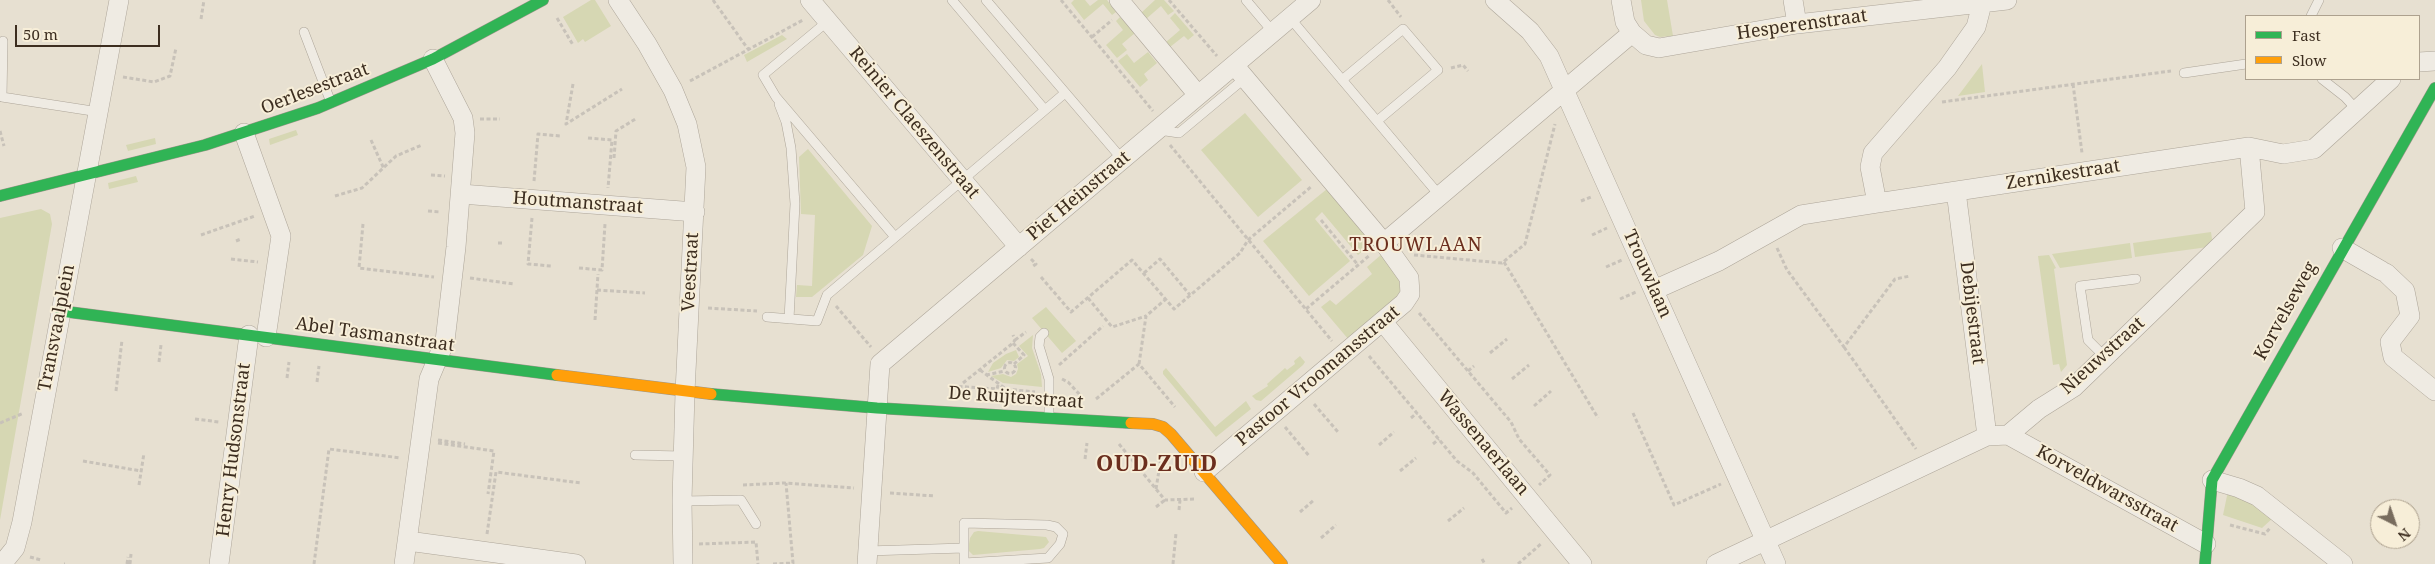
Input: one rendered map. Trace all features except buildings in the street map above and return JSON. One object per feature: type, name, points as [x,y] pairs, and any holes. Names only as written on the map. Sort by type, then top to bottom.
[{"type":"street","name":"Transvaalplein","points":[[2,564],[12,554],[18,538],[119,0]]},
{"type":"street","name":"Oerlesestraat","points":[[86,175],[204,146],[331,103],[433,59],[543,0]]},
{"type":"street","name":"Veestraat","points":[[618,0],[656,58],[673,90],[687,124],[697,184],[685,392],[682,555]]},
{"type":"street","name":"Piet Heinstraat","points":[[883,361],[1198,95],[1236,71],[1273,32],[1311,0]]},
{"type":"street","name":"Trouwlaan","points":[[1495,0],[1540,43],[1549,56],[1776,564]]},
{"type":"street","points":[[1236,71],[1388,248],[1440,196],[1632,33],[1626,22],[1621,0]]},
{"type":"street","points":[[1793,0],[1797,24]]},
{"type":"street","name":"Hesperenstraat","points":[[1632,33],[1646,45],[1659,48],[1797,24],[1984,1],[2006,0]]},
{"type":"street","points":[[1877,203],[1870,167],[1873,153],[1927,92],[1976,27],[1984,1]]},
{"type":"street","points":[[1122,4],[1198,95]]},
{"type":"street","name":"Reinier Claeszenstraat","points":[[819,11],[1019,246]]},
{"type":"street","points":[[404,564],[429,379],[445,341],[461,194],[465,123],[433,59]]},
{"type":"street","points":[[2420,62],[2435,60]]},
{"type":"street","points":[[2249,147],[2283,154],[2314,149],[2389,80]]},
{"type":"street","name":"Korvelseweg","points":[[2205,564],[2207,519],[2212,480],[2342,248],[2435,88]]},
{"type":"street","name":"Henry Hudsonstraat","points":[[219,564],[237,424],[257,336],[277,265],[281,236],[244,133]]},
{"type":"street","name":"Zernikestraat","points":[[1654,290],[1719,262],[1801,215],[2249,147]]},
{"type":"street","name":"Nieuwstraat","points":[[2008,435],[2039,409],[2074,387],[2255,212],[2249,147]]},
{"type":"street","points":[[0,196],[86,175]]},
{"type":"street","name":"Debijestraat","points":[[1956,191],[1988,436]]},
{"type":"street","name":"Houtmanstraat","points":[[461,194],[695,212]]},
{"type":"street","name":"Pastoor Vroomansstraat","points":[[1204,472],[1404,303],[1411,288],[1406,271],[1388,248]]},
{"type":"street","points":[[2342,248],[2384,272],[2405,290],[2410,316],[2390,342],[2393,357],[2435,391]]},
{"type":"street","name":"Abel Tasmanstraat","points":[[61,311],[685,392]]},
{"type":"street","name":"Wassenaerlaan","points":[[1383,322],[1557,531],[1582,564]]},
{"type":"street","points":[[867,557],[878,369],[883,361]]},
{"type":"street","name":"De Ruijterstraat","points":[[685,392],[877,408],[1049,417],[1159,426],[1171,434],[1282,564]]},
{"type":"street","points":[[1716,564],[1988,436],[2008,435]]},
{"type":"street","name":"Korveldwarsstraat","points":[[2008,435],[2206,544]]},
{"type":"street","points":[[2212,480],[2239,488],[2257,496],[2343,564]]},
{"type":"street","points":[[408,541],[576,564]]},
{"type":"lane","points":[[986,0],[1122,159]]},
{"type":"lane","points":[[1246,0],[1273,32]]},
{"type":"lane","points":[[2312,15],[2319,0]]},
{"type":"lane","points":[[956,1],[1045,110]]},
{"type":"lane","points":[[789,319],[795,204],[791,148],[786,122],[776,97],[763,75],[819,11]]},
{"type":"lane","points":[[1290,18],[1440,196]]},
{"type":"lane","points":[[1342,80],[1403,29],[1438,70],[1377,121]]},
{"type":"lane","points":[[304,32],[331,103]]},
{"type":"lane","points":[[3,41],[2,97],[99,112]]},
{"type":"lane","points":[[2184,73],[2245,64]]},
{"type":"lane","points":[[1160,127],[1179,133],[1236,71]]},
{"type":"lane","points":[[2323,80],[2345,97],[2357,110]]},
{"type":"lane","points":[[767,317],[817,321],[826,295],[1065,93]]},
{"type":"lane","points":[[776,97],[895,237]]},
{"type":"lane","points":[[2106,357],[2088,340],[2080,286],[2136,279]]},
{"type":"lane","points":[[1044,333],[1040,337],[1039,346],[1049,379],[1049,417]]},
{"type":"lane","points":[[634,455],[683,456]]},
{"type":"lane","points":[[682,501],[741,500],[756,524]]},
{"type":"lane","points":[[964,523],[1048,525],[1056,527],[1063,534],[1060,544],[1048,558],[964,563],[964,548],[964,523]]},
{"type":"lane","points":[[867,557],[964,548]]},
{"type":"path","points":[[201,19],[204,0]]},
{"type":"path","points":[[713,0],[748,49]]},
{"type":"path","points":[[1061,0],[1248,240],[1344,355]]},
{"type":"path","points":[[1169,0],[1236,71]]},
{"type":"path","points":[[1388,0],[1401,15],[1403,29]]},
{"type":"path","points":[[1092,38],[1122,4]]},
{"type":"path","points":[[673,90],[819,11]]},
{"type":"path","points":[[554,13],[573,45]]},
{"type":"path","points":[[106,74],[154,82],[170,76],[176,48]]},
{"type":"path","points":[[1438,70],[1463,65],[1468,71]]},
{"type":"path","points":[[1927,92],[1940,103],[2181,69],[2184,73]]},
{"type":"path","points":[[573,84],[566,124],[622,89]]},
{"type":"path","points":[[2073,84],[2085,171]]},
{"type":"path","points":[[1306,310],[1358,265],[1388,248],[1504,262],[1525,244],[1547,150],[1564,90]]},
{"type":"path","points":[[614,158],[616,131],[637,118]]},
{"type":"path","points":[[0,131],[4,146]]},
{"type":"path","points":[[551,266],[528,264],[538,134],[560,136]]},
{"type":"path","points":[[579,268],[602,270],[612,140],[588,138]]},
{"type":"path","points":[[371,140],[384,169]]},
{"type":"path","points":[[335,196],[362,188],[396,156],[422,145]]},
{"type":"path","points":[[1041,277],[1071,312],[1132,260],[1174,309],[1240,253],[1248,240],[1326,174]]},
{"type":"path","points":[[201,235],[272,210]]},
{"type":"path","points":[[1321,220],[1358,265]]},
{"type":"path","points":[[363,224],[359,268],[514,284]]},
{"type":"path","points":[[1771,233],[1787,270],[1844,347],[1925,465]]},
{"type":"path","points":[[236,241],[241,240]]},
{"type":"path","points":[[232,259],[277,265]]},
{"type":"path","points":[[1144,273],[1160,259],[1190,295]]},
{"type":"path","points":[[1504,262],[1598,418]]},
{"type":"path","points":[[1031,265],[1035,270]]},
{"type":"path","points":[[595,320],[598,274]]},
{"type":"path","points":[[1844,347],[1895,279],[1910,276]]},
{"type":"path","points":[[597,290],[645,294]]},
{"type":"path","points":[[826,295],[883,361]]},
{"type":"path","points":[[1088,298],[1112,327],[1146,316],[1166,299]]},
{"type":"path","points":[[690,306],[762,311],[767,317]]},
{"type":"path","points":[[1139,364],[1146,316]]},
{"type":"path","points":[[116,391],[125,319]]},
{"type":"path","points":[[963,383],[1028,330]]},
{"type":"path","points":[[1005,371],[1006,364],[1014,364],[1024,355],[1012,335]]},
{"type":"path","points":[[1490,353],[1507,339]]},
{"type":"path","points":[[986,375],[1005,371],[1009,374],[1013,373],[1016,369],[1014,364]]},
{"type":"path","points":[[1512,379],[1529,365]]},
{"type":"path","points":[[1468,371],[1474,366]]},
{"type":"path","points":[[1059,378],[1068,382],[1082,398]]},
{"type":"path","points":[[952,386],[997,390],[998,385]]},
{"type":"path","points":[[1302,390],[1338,432]]},
{"type":"path","points":[[1534,406],[1551,391]]},
{"type":"path","points":[[1490,397],[1496,393]]},
{"type":"path","points":[[1411,418],[1417,413]]},
{"type":"path","points":[[1633,413],[1674,505],[1737,477]]},
{"type":"path","points":[[1274,414],[1310,457]]},
{"type":"path","points":[[195,419],[237,424]]},
{"type":"path","points":[[1512,424],[1517,420]]},
{"type":"path","points":[[1378,445],[1394,432]]},
{"type":"path","points":[[421,439],[465,444]]},
{"type":"path","points":[[421,439],[494,451],[488,494]]},
{"type":"path","points":[[1433,444],[1439,439]]},
{"type":"path","points":[[1118,444],[1165,500]]},
{"type":"path","points":[[314,564],[329,449],[418,460]]},
{"type":"path","points":[[139,485],[144,453]]},
{"type":"path","points":[[1400,471],[1416,458]]},
{"type":"path","points":[[82,460],[141,471]]},
{"type":"path","points":[[485,551],[496,472],[581,483]]},
{"type":"path","points":[[773,564],[793,563],[786,483]]},
{"type":"path","points":[[738,485],[786,483],[935,496]]},
{"type":"path","points":[[1481,493],[1486,489]]},
{"type":"path","points":[[1156,507],[1165,500],[1228,499]]},
{"type":"path","points":[[1179,510],[1180,500]]},
{"type":"path","points":[[1300,512],[1314,500]]},
{"type":"path","points":[[1448,521],[1464,508]]},
{"type":"path","points":[[2207,519],[2265,534],[2283,515]]},
{"type":"path","points":[[1321,538],[1336,525]]},
{"type":"path","points":[[1518,564],[1557,531]]},
{"type":"path","points":[[1173,564],[1176,532]]},
{"type":"path","points":[[682,555],[756,542],[758,564]]},
{"type":"path","points":[[128,564],[131,554]]},
{"type":"path","points":[[27,557],[41,560]]},
{"type":"path","points":[[128,557],[128,564]]},
{"type":"path","points":[[1482,559],[1485,564]]},
{"type":"green space","points":[[591,0],[595,0],[611,26],[585,42],[583,39],[578,43],[563,17]]},
{"type":"green space","points":[[1074,0],[1085,0],[1090,6],[1098,0],[1107,0],[1116,12],[1112,15],[1103,4],[1084,20],[1071,3]]},
{"type":"green space","points":[[1155,0],[1164,0],[1174,11],[1168,15],[1161,6],[1146,19],[1141,13]]},
{"type":"green space","points":[[1641,0],[1667,0],[1673,36],[1660,37],[1655,35],[1644,21]]},
{"type":"green space","points":[[1175,13],[1194,35],[1188,40],[1184,36],[1170,47],[1166,42],[1180,30],[1170,18]]},
{"type":"green space","points":[[1120,17],[1135,33],[1122,44],[1127,50],[1117,58],[1106,45],[1123,30],[1116,21]]},
{"type":"green space","points":[[782,35],[787,39],[747,62],[744,55]]},
{"type":"green space","points":[[1148,52],[1157,63],[1144,74],[1148,80],[1140,87],[1118,61],[1127,54],[1134,63]]},
{"type":"green space","points":[[1982,64],[1985,92],[1958,96]]},
{"type":"green space","points":[[1245,113],[1302,180],[1258,217],[1201,150]]},
{"type":"green space","points":[[296,130],[298,135],[270,145],[269,139]]},
{"type":"green space","points":[[155,138],[156,144],[128,151],[126,145]]},
{"type":"green space","points":[[808,149],[872,226],[863,255],[812,297],[796,297],[797,285],[812,286],[815,215],[801,214],[799,157]]},
{"type":"green space","points":[[136,176],[138,182],[109,189],[108,183]]},
{"type":"green space","points":[[1327,189],[1372,243],[1358,255],[1322,212],[1315,219],[1350,261],[1309,296],[1263,241]]},
{"type":"green space","points":[[41,209],[50,214],[52,224],[0,520],[0,218]]},
{"type":"green space","points":[[2211,232],[2212,239],[2217,238],[2208,247],[2135,257],[2133,243]]},
{"type":"green space","points":[[2130,243],[2132,258],[2060,268],[2052,254]]},
{"type":"green space","points":[[1382,254],[1400,277],[1400,293],[1395,300],[1349,340],[1321,307],[1330,300],[1336,305],[1372,274],[1367,267]]},
{"type":"green space","points":[[2049,255],[2056,268],[2054,269],[2067,365],[2061,372],[2059,364],[2053,365],[2038,256]]},
{"type":"green space","points":[[1046,307],[1076,341],[1062,353],[1032,318]]},
{"type":"green space","points":[[1033,335],[1032,348],[1041,374],[1042,387],[1003,383],[991,376],[1003,374],[1011,377],[1016,374],[1017,364],[1028,356],[1019,346]]},
{"type":"green space","points":[[1016,350],[1019,357],[1014,361],[1007,360],[1001,368],[988,372],[993,363]]},
{"type":"green space","points":[[1300,356],[1305,362],[1303,365],[1261,401],[1256,400],[1252,396],[1268,386],[1267,384],[1285,368],[1287,370],[1295,364],[1294,361]]},
{"type":"green space","points":[[1166,368],[1215,427],[1246,401],[1251,409],[1216,437],[1163,374]]},
{"type":"green space","points":[[2228,491],[2234,492],[2274,517],[2262,528],[2223,515]]},
{"type":"green space","points":[[974,532],[1046,537],[1049,542],[1044,548],[1040,549],[973,555],[968,550],[970,538]]},
{"type":"traffic: fast","points":[[0,196],[205,145],[318,108],[433,59],[543,0]]},
{"type":"traffic: fast","points":[[2205,564],[2212,480],[2435,88]]},
{"type":"traffic: fast","points":[[61,311],[557,375]]},
{"type":"traffic: fast","points":[[711,394],[877,408],[1131,423]]},
{"type":"traffic: slow","points":[[557,375],[711,394]]},
{"type":"traffic: slow","points":[[1131,423],[1153,424],[1163,427],[1171,434],[1282,564]]},
{"type":"district","name":"TROUWLAAN","points":[[1416,246]]},
{"type":"district","name":"OUD-ZUID","points":[[1157,465]]}]
